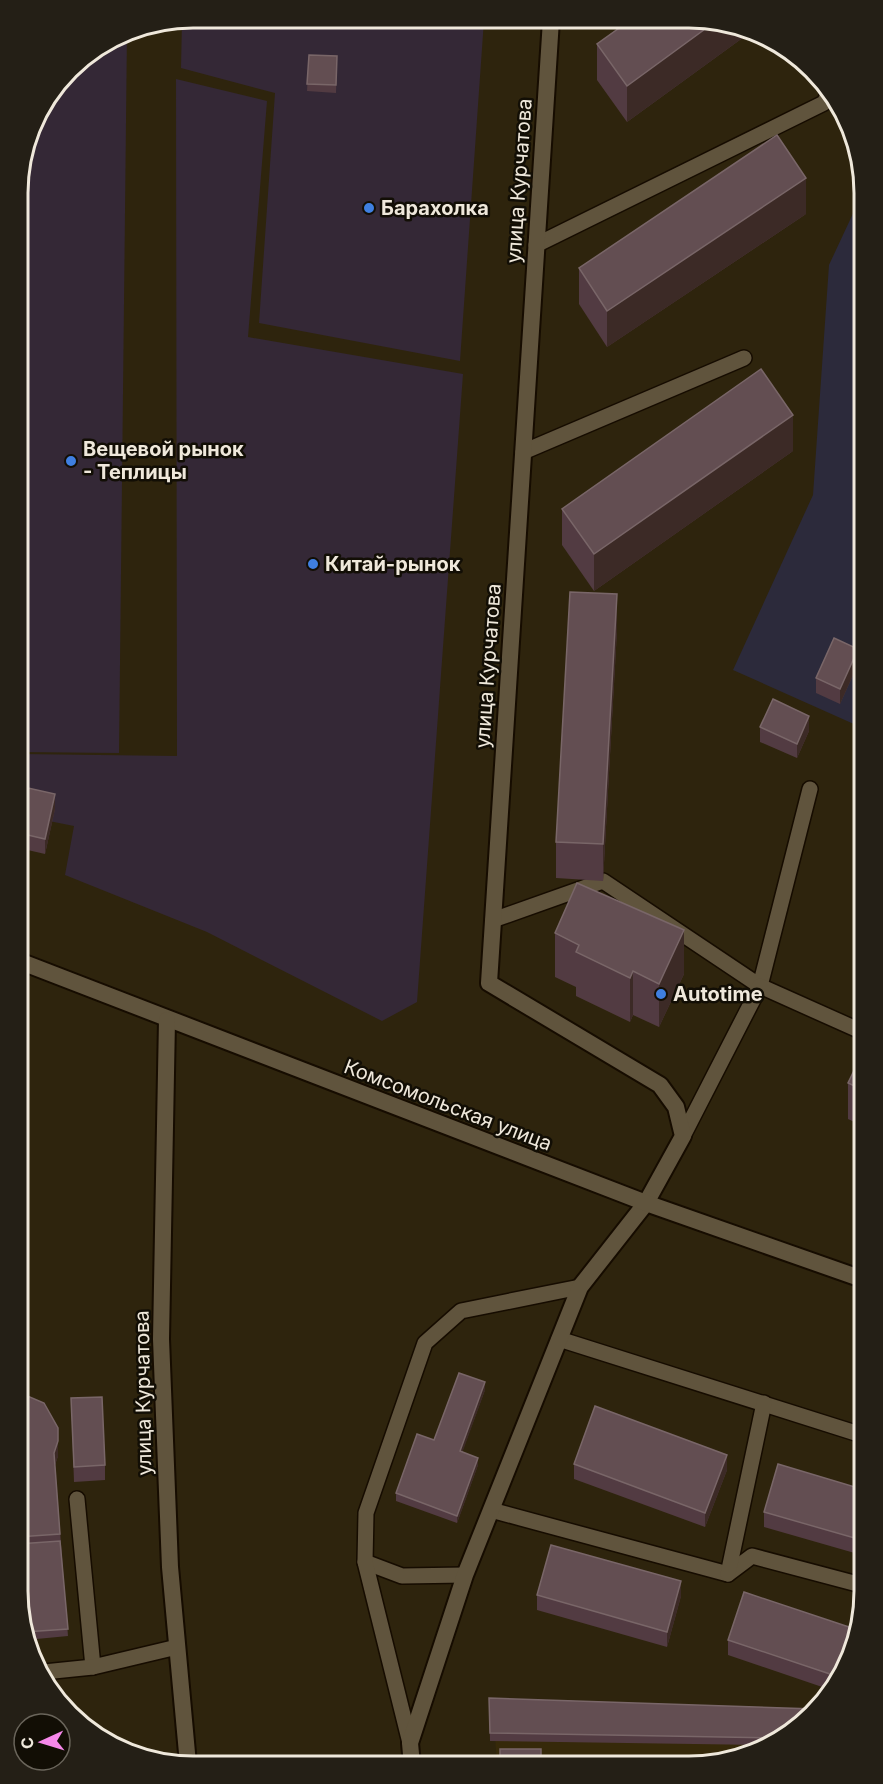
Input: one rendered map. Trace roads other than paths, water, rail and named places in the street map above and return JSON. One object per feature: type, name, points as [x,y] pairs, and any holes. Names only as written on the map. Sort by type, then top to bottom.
[{"type":"street","name":"улица Курчатова","points":[[550,28],[489,982],[660,1085],[676,1107],[684,1136]]},
{"type":"street","name":"Комсомольская улица","points":[[28,965],[646,1203],[854,1276]]},
{"type":"street","name":"улица Курчатова","points":[[167,1020],[161,1339],[168,1544],[187,1755]]},
{"type":"street","points":[[411,1755],[410,1743],[465,1575],[580,1287],[646,1203],[684,1136]]},
{"type":"lane","points":[[536,245],[824,103],[825,100]]},
{"type":"lane","points":[[523,452],[744,358]]},
{"type":"lane","points":[[684,1136],[760,986],[810,789]]},
{"type":"lane","points":[[493,920],[603,881],[760,986],[854,1028]]},
{"type":"lane","points":[[410,1743],[365,1562],[366,1513],[425,1343],[461,1311],[580,1287]]},
{"type":"lane","points":[[559,1339],[854,1432]]},
{"type":"lane","points":[[728,1574],[764,1403]]},
{"type":"lane","points":[[77,1499],[93,1667]]},
{"type":"lane","points":[[491,1510],[728,1574]]},
{"type":"lane","points":[[728,1574],[752,1556],[854,1583]]},
{"type":"lane","points":[[365,1562],[402,1576],[465,1575]]},
{"type":"lane","points":[[50,1671],[93,1667],[177,1647]]},
{"type":"place","name":"Барахолка","points":[[369,208]]},
{"type":"place","name":"Вещевой рынок - Теплицы","points":[[71,461]]},
{"type":"place","name":"Китай-рынок","points":[[313,564]]},
{"type":"place","name":"Autotime","points":[[661,994]]}]
